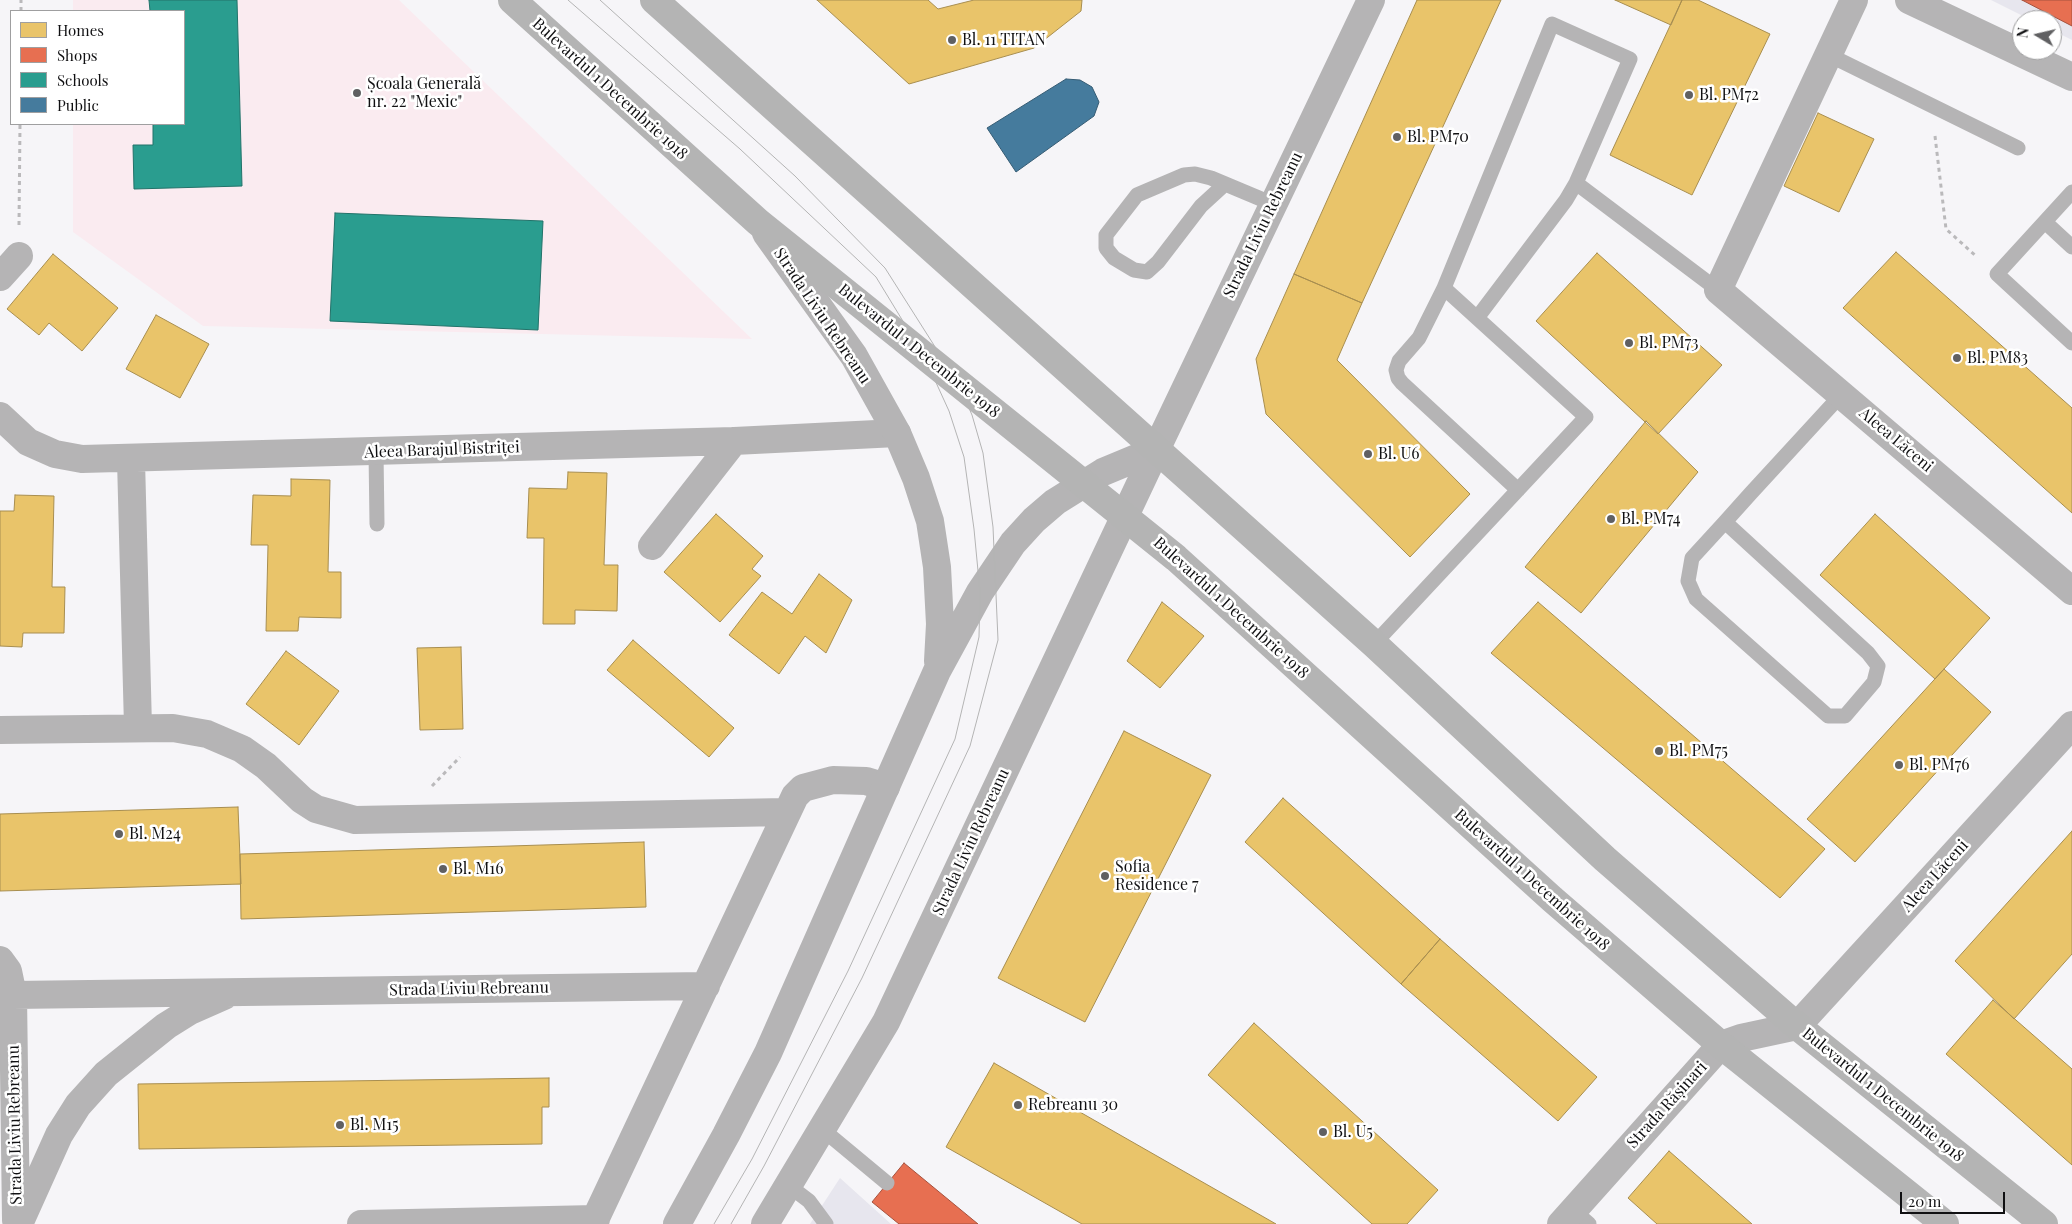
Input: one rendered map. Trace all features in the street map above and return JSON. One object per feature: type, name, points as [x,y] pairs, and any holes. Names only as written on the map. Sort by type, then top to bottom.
[{"type":"main road","name":"Bulevardul 1 Decembrie 1918","points":[[512,0],[758,222],[1125,516],[1226,602],[1552,899],[1721,1045],[1945,1224]]},
{"type":"main road","name":"Bulevardul 1 Decembrie 1918","points":[[654,0],[1374,644],[1605,859],[1798,1026],[2044,1224]]},
{"type":"street","name":"Strada Liviu Rebreanu","points":[[766,1224],[886,1022],[1371,0]]},
{"type":"street","points":[[1718,290],[1854,0]]},
{"type":"street","points":[[1909,0],[2072,77]]},
{"type":"street","name":"Strada Liviu Rebreanu","points":[[758,222],[854,356],[897,433],[916,478],[930,522],[937,568],[939,605],[937,671]]},
{"type":"street","points":[[0,277],[9,256]]},
{"type":"street","name":"Aleea Lăceni","points":[[1718,290],[2072,591]]},
{"type":"street","name":"Aleea Barajul Bistriței","points":[[0,416],[28,442],[55,454],[82,460],[734,441],[897,433]]},
{"type":"street","points":[[652,546],[734,441]]},
{"type":"street","name":"Strada Liviu Rebreanu","points":[[677,1224],[768,1053],[937,671],[980,592],[1013,543],[1034,520],[1083,483],[1119,464],[1156,450]]},
{"type":"street","points":[[131,460],[138,727]]},
{"type":"street","name":"Aleea Lăceni","points":[[1798,1026],[2072,725]]},
{"type":"street","points":[[0,730],[138,727],[190,730],[225,740],[242,748],[266,766],[302,800],[316,809],[355,820],[786,812]]},
{"type":"street","points":[[362,1224],[595,1222],[795,796],[803,788],[824,783],[857,781],[886,787]]},
{"type":"street","name":"Strada Liviu Rebreanu","points":[[0,960],[8,971],[13,995],[18,1224]]},
{"type":"street","name":"Strada Liviu Rebreanu","points":[[13,995],[706,986]]},
{"type":"street","name":"Strada Liviu Rebreanu","points":[[18,1224],[59,1136],[78,1106],[106,1074],[166,1026],[190,1011],[232,992]]},
{"type":"street","name":"Strada Rășinari","points":[[1574,1219],[1721,1045],[1741,1038],[1798,1026]]},
{"type":"lane","points":[[1477,318],[1556,216],[1576,183],[1630,59],[1552,24],[1444,288],[1419,338],[1399,361],[1396,370],[1398,378],[1518,490]]},
{"type":"lane","points":[[1829,55],[2018,148]]},
{"type":"lane","points":[[1225,184],[1202,206],[1158,262],[1147,272],[1134,270],[1114,258],[1106,248],[1106,234],[1137,196],[1184,175],[1195,174],[1225,184],[1273,204]]},
{"type":"lane","points":[[1576,183],[1718,290]]},
{"type":"lane","points":[[2072,192],[1997,274],[2072,343]]},
{"type":"lane","points":[[2045,222],[2072,247]]},
{"type":"lane","points":[[1374,644],[1586,417],[1444,288]]},
{"type":"lane","points":[[1725,522],[1868,653],[1878,666],[1874,682],[1845,716],[1828,716],[1696,599],[1688,581],[1692,558],[1842,394]]},
{"type":"lane","points":[[376,452],[377,524]]},
{"type":"lane","points":[[822,1129],[888,1183]]},
{"type":"lane","points":[[788,1185],[809,1200],[826,1224]]},
{"type":"path","points":[[1932,105],[1946,229],[1997,274]]},
{"type":"path","points":[[9,256],[20,125]]},
{"type":"shaded area","points":[[73,0],[399,0],[752,339],[203,326],[73,232],[73,125],[185,125],[185,10],[73,10]]},
{"type":"shaded area","points":[[1991,0],[2072,0],[2072,40],[2062,35],[2062,10],[2012,10]]},
{"type":"shaded area","points":[[840,1178],[891,1224],[810,1224]]},
{"type":"building: Homes","name":"Bl. 11 TITAN","points":[[817,0],[928,0],[938,9],[974,0],[1082,0],[1081,11],[1034,48],[909,84]]},
{"type":"building: Homes","name":"Bl. PM70","points":[[1417,0],[1501,0],[1362,303],[1294,274]]},
{"type":"building: Homes","points":[[1615,0],[1682,0],[1671,25]]},
{"type":"building: Homes","name":"Bl. PM72","points":[[1682,0],[1698,0],[1770,34],[1692,195],[1610,155]]},
{"type":"building: Homes","points":[[1818,113],[1874,139],[1839,212],[1784,186]]},
{"type":"building: Homes","name":"Bl. PM83","points":[[1896,252],[2072,408],[2072,513],[1843,308]]},
{"type":"building: Homes","name":"Bl. PM73","points":[[1597,253],[1722,365],[1658,434],[1536,321]]},
{"type":"building: Homes","points":[[53,254],[118,308],[82,351],[49,323],[39,335],[7,309]]},
{"type":"building: Homes","name":"Bl. U6","points":[[1294,274],[1362,303],[1337,360],[1470,494],[1410,557],[1266,414],[1256,359]]},
{"type":"building: Homes","points":[[156,315],[209,344],[180,398],[126,369]]},
{"type":"building: Homes","name":"Bl. PM74","points":[[1646,421],[1698,472],[1581,613],[1525,567]]},
{"type":"building: Homes","points":[[568,472],[607,473],[604,565],[618,565],[617,611],[575,610],[575,624],[543,624],[544,538],[527,538],[529,488],[567,489]]},
{"type":"building: Homes","points":[[291,479],[330,480],[328,572],[341,572],[341,618],[299,617],[298,631],[266,631],[268,545],[251,545],[253,495],[291,496]]},
{"type":"building: Homes","points":[[15,495],[54,496],[52,587],[65,587],[64,633],[23,633],[22,647],[0,646],[0,511],[14,511]]},
{"type":"building: Homes","points":[[716,514],[763,556],[752,569],[761,576],[720,622],[664,572]]},
{"type":"building: Homes","points":[[1875,514],[1990,618],[1935,679],[1820,575]]},
{"type":"building: Homes","points":[[819,574],[852,600],[826,653],[805,636],[779,674],[729,635],[762,592],[792,614]]},
{"type":"building: Homes","points":[[1162,602],[1204,636],[1160,688],[1127,661]]},
{"type":"building: Homes","name":"Bl. PM75","points":[[1538,602],[1825,849],[1780,898],[1491,653]]},
{"type":"building: Homes","points":[[633,640],[734,728],[709,757],[607,670]]},
{"type":"building: Homes","points":[[461,647],[463,729],[420,730],[417,648]]},
{"type":"building: Homes","points":[[286,651],[339,691],[299,745],[246,704]]},
{"type":"building: Homes","name":"Bl. PM76","points":[[1944,669],[1991,712],[1855,862],[1807,819]]},
{"type":"building: Homes","name":"Sofia Residence 7","points":[[1124,731],[1211,775],[1085,1022],[998,978]]},
{"type":"building: Homes","points":[[1283,798],[1440,939],[1401,984],[1245,842]]},
{"type":"building: Homes","name":"Bl. M24","points":[[238,807],[241,884],[0,891],[0,814]]},
{"type":"building: Homes","points":[[2072,831],[2072,954],[2014,1019],[1955,961]]},
{"type":"building: Homes","name":"Bl. M16","points":[[644,842],[646,907],[241,919],[240,854]]},
{"type":"building: Homes","points":[[1440,939],[1597,1077],[1558,1121],[1401,984]]},
{"type":"building: Homes","points":[[1993,1000],[2072,1069],[2072,1165],[1946,1054]]},
{"type":"building: Homes","name":"Bl. U5","points":[[1254,1023],[1438,1190],[1407,1224],[1372,1224],[1208,1075]]},
{"type":"building: Homes","name":"Rebreanu 30","points":[[994,1063],[1276,1224],[1082,1224],[946,1147]]},
{"type":"building: Homes","name":"Bl. M15","points":[[549,1078],[549,1107],[542,1107],[542,1144],[139,1149],[138,1084]]},
{"type":"building: Homes","points":[[1669,1151],[1752,1224],[1657,1224],[1628,1198]]},
{"type":"building: Shops","points":[[2022,0],[2072,0],[2072,26],[2062,21],[2062,10],[2041,10]]},
{"type":"building: Shops","points":[[904,1163],[978,1224],[899,1224],[872,1202]]},
{"type":"building: Schools","points":[[149,0],[237,0],[242,186],[134,189],[133,145],[153,145],[153,125],[185,125],[185,10],[150,10]]},
{"type":"building: Schools","points":[[335,213],[543,221],[538,330],[330,321]]},
{"type":"building: Public","points":[[1066,79],[1080,80],[1092,87],[1099,102],[1094,116],[1016,172],[987,128]]},
{"type":"tram line","points":[[568,0],[740,149],[876,277],[923,354],[949,411],[964,457],[974,529],[980,592],[979,637],[955,739],[848,971],[752,1159],[714,1224]]},
{"type":"tram line","points":[[600,0],[795,176],[885,268],[958,383],[972,415],[983,453],[993,527],[998,640],[970,746],[862,978],[764,1166],[731,1224]]},
{"type":"place","name":"Bl. 11 TITAN","points":[[952,40]]},
{"type":"place","name":"Școala Generală nr. 22 \"Mexic\"","points":[[357,93]]},
{"type":"place","name":"Bl. PM72","points":[[1689,95]]},
{"type":"place","name":"Bl. PM70","points":[[1397,137]]},
{"type":"place","name":"Bl. PM73","points":[[1629,343]]},
{"type":"place","name":"Bl. PM83","points":[[1957,358]]},
{"type":"place","name":"Bl. U6","points":[[1368,454]]},
{"type":"place","name":"Bl. PM74","points":[[1611,519]]},
{"type":"place","name":"Bl. PM75","points":[[1659,751]]},
{"type":"place","name":"Bl. PM76","points":[[1899,765]]},
{"type":"place","name":"Bl. M24","points":[[119,834]]},
{"type":"place","name":"Bl. M16","points":[[443,869]]},
{"type":"place","name":"Sofia Residence 7","points":[[1105,876]]},
{"type":"place","name":"Rebreanu 30","points":[[1018,1105]]},
{"type":"place","name":"Bl. M15","points":[[340,1125]]},
{"type":"place","name":"Bl. U5","points":[[1323,1132]]}]
